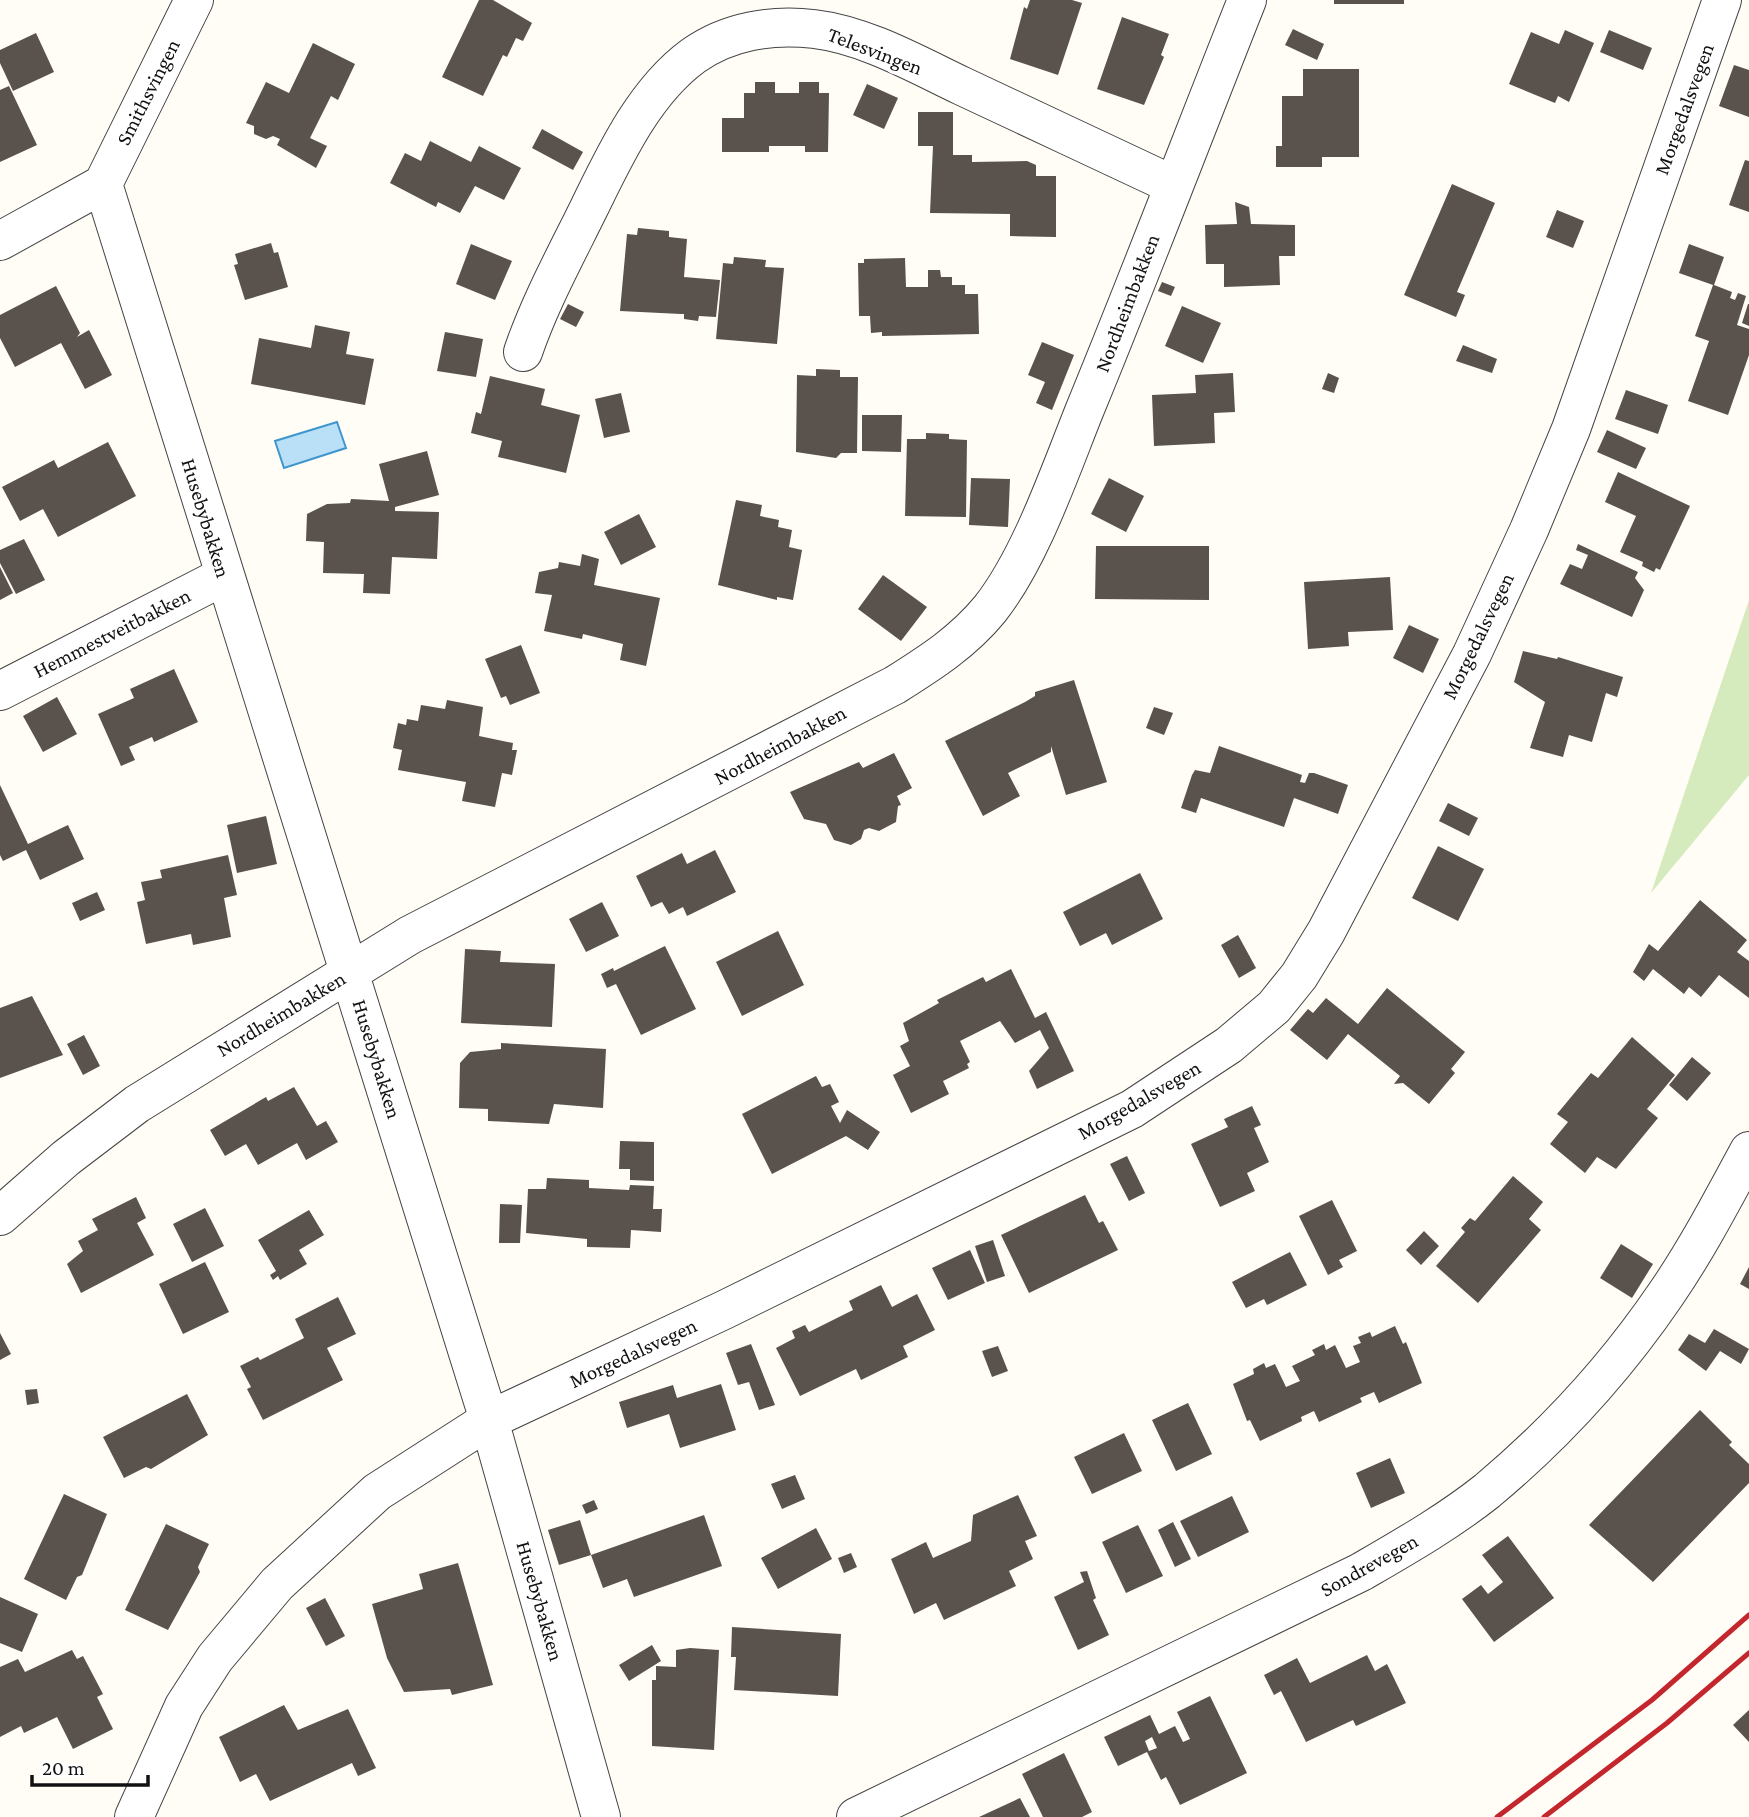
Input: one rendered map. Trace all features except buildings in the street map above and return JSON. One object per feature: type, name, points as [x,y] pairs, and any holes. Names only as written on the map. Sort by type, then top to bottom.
[{"type":"street","name":"Smithsvingen","points":[[103,184],[194,0]]},
{"type":"street","name":"Nordheimbakken","points":[[0,1216],[66,1158],[138,1104],[410,935],[895,685],[944,654],[973,629],[991,607],[1024,550],[1114,339],[1248,0]]},
{"type":"street","name":"Morgedalsvegen","points":[[134,1817],[184,1706],[249,1614],[324,1538],[377,1493],[489,1420],[748,1299],[1132,1109],[1229,1045],[1274,1007],[1299,976],[1326,932],[1472,654],[1529,530],[1571,429],[1723,0]]},
{"type":"street","name":"Telesvingen","points":[[523,352],[534,320],[602,180],[638,118],[667,80],[693,57],[739,34],[792,27],[842,35],[931,72],[1173,185]]},
{"type":"street","points":[[0,241],[103,184]]},
{"type":"street","name":"Husebybakken","points":[[103,184],[489,1420],[601,1817]]},
{"type":"street","name":"Hemmestveitbakken","points":[[0,691],[224,576]]},
{"type":"street","name":"Sondrevegen","points":[[856,1817],[1361,1572],[1432,1530],[1486,1491],[1538,1444],[1606,1371],[1649,1316],[1673,1283],[1749,1151]]},
{"type":"green space","points":[[1749,600],[1749,775],[1651,893]]},
{"type":"water","points":[[337,422],[346,448],[284,468],[275,441]]},
{"type":"railway","points":[[1497,1817],[1652,1700],[1749,1615]]},
{"type":"railway","points":[[1544,1817],[1667,1723],[1749,1653]]}]
